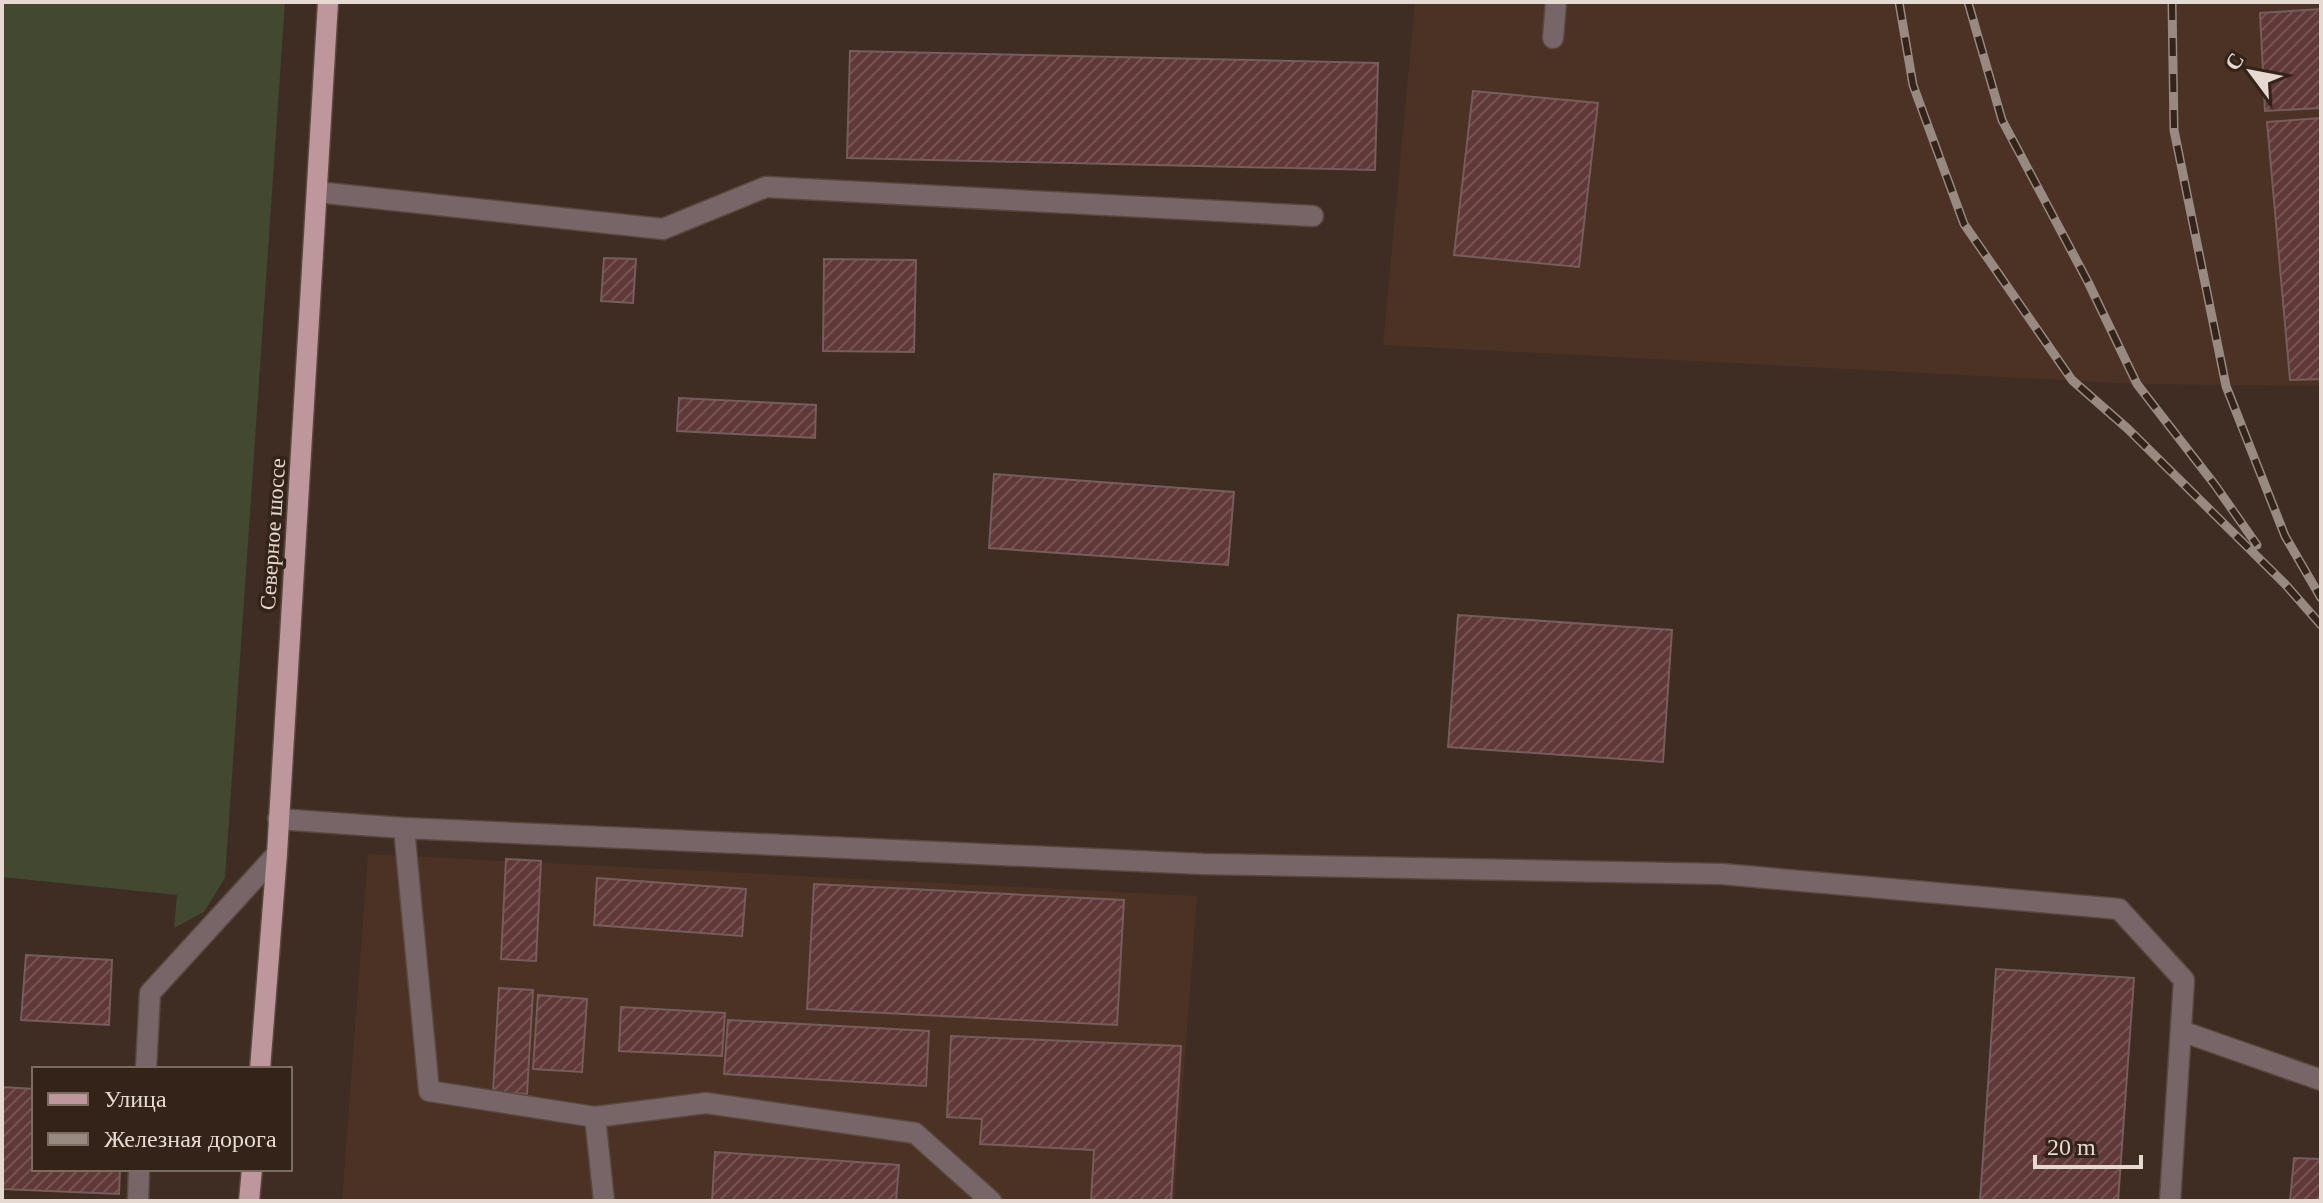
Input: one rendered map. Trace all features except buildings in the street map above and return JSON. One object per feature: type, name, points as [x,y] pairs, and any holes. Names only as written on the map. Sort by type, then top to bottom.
[{"type":"main road","name":"Северное шоссе","points":[[260,1067],[277,854],[328,2]]},
{"type":"main road","points":[[249,1201],[252,1171]]},
{"type":"lane","points":[[1553,38],[1556,2]]},
{"type":"lane","points":[[317,192],[663,229],[766,187],[1313,216]]},
{"type":"lane","points":[[278,819],[404,828],[1203,864],[1722,874],[2119,909],[2184,980],[2170,1201]]},
{"type":"lane","points":[[404,828],[429,1091],[595,1117],[706,1103],[915,1133],[991,1201]]},
{"type":"lane","points":[[146,1067],[150,993],[277,854]]},
{"type":"lane","points":[[2181,1031],[2321,1080]]},
{"type":"lane","points":[[595,1117],[604,1201]]},
{"type":"lane","points":[[138,1201],[139,1171]]},
{"type":"shaded area","points":[[1415,2],[2321,2],[2321,386],[2137,384],[1383,345]]},
{"type":"shaded area","points":[[368,854],[1197,896],[1174,1201],[342,1201]]},
{"type":"green space","points":[[2,2],[285,2],[225,878],[204,912],[174,928],[177,895],[2,877]]},
{"type":"railway","points":[[1899,2],[1913,85],[1964,224],[2072,380],[2128,429],[2285,584],[2321,625]]},
{"type":"railway","points":[[1968,2],[2002,120],[2088,282],[2137,384],[2257,545]]},
{"type":"railway","points":[[2172,2],[2174,130],[2226,386],[2285,536],[2321,598]]}]
